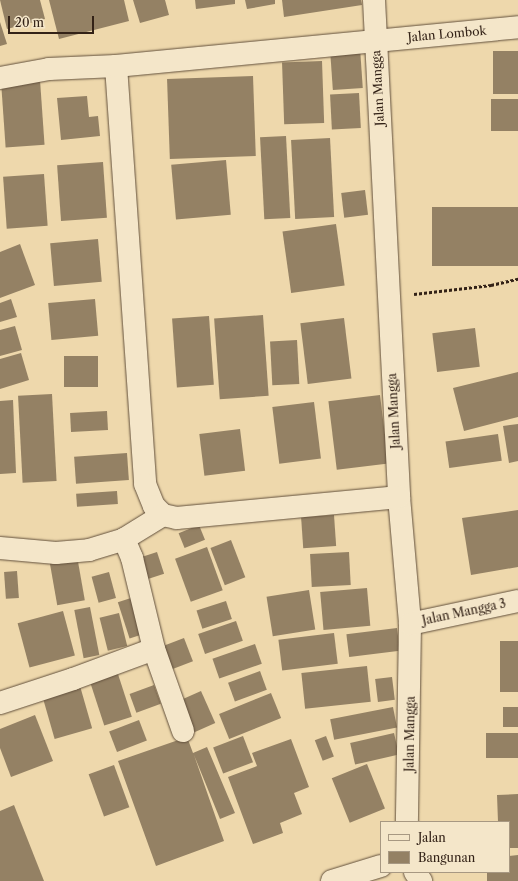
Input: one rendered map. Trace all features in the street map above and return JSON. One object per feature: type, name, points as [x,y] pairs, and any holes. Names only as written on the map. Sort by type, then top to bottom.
[{"type":"street","name":"Jalan Mangga","points":[[374,0],[399,497],[410,624],[407,821]]},
{"type":"street","name":"Jalan Lombok","points":[[0,78],[49,70],[116,66],[518,27]]},
{"type":"street","points":[[116,66],[145,484],[154,506],[163,515],[177,518],[399,497]]},
{"type":"street","points":[[0,548],[56,553],[89,550],[124,539],[163,515]]},
{"type":"street","points":[[124,539],[134,565],[154,648],[183,731]]},
{"type":"street","name":"Jalan Mangga 3","points":[[410,624],[518,601]]},
{"type":"street","points":[[0,703],[74,679],[154,648]]},
{"type":"street","points":[[332,881],[380,866]]},
{"type":"path","points":[[388,297],[491,285],[518,279]]},
{"type":"building","points":[[0,0],[40,0],[45,19],[7,29]]},
{"type":"building","points":[[49,0],[124,0],[129,21],[59,39]]},
{"type":"building","points":[[133,0],[165,0],[169,15],[140,23]]},
{"type":"building","points":[[195,0],[235,0],[235,4],[196,9]]},
{"type":"building","points":[[245,0],[275,0],[275,4],[247,9]]},
{"type":"building","points":[[282,0],[361,0],[362,5],[284,17]]},
{"type":"building","points":[[0,22],[7,44],[0,46]]},
{"type":"building","points":[[360,48],[363,88],[333,90],[330,50]]},
{"type":"building","points":[[493,51],[518,51],[518,94],[493,94]]},
{"type":"building","points":[[322,61],[324,123],[284,124],[282,62]]},
{"type":"building","points":[[253,76],[256,156],[170,159],[167,79]]},
{"type":"building","points":[[40,80],[45,145],[6,148],[1,83]]},
{"type":"building","points":[[359,93],[361,128],[332,129],[330,95]]},
{"type":"building","points":[[87,96],[89,117],[98,116],[100,136],[61,140],[57,98]]},
{"type":"building","points":[[491,99],[518,99],[518,131],[491,131]]},
{"type":"building","points":[[286,136],[290,218],[264,219],[260,137]]},
{"type":"building","points":[[330,138],[334,217],[295,219],[291,140]]},
{"type":"building","points":[[226,160],[231,215],[176,220],[171,165]]},
{"type":"building","points":[[103,162],[107,218],[61,221],[57,165]]},
{"type":"building","points":[[44,174],[48,226],[7,229],[3,177]]},
{"type":"building","points":[[365,190],[368,215],[344,218],[341,193]]},
{"type":"building","points":[[432,207],[518,207],[518,266],[432,266]]},
{"type":"building","points":[[336,224],[345,285],[291,293],[283,232]]},
{"type":"building","points":[[98,239],[102,282],[54,286],[50,243]]},
{"type":"building","points":[[20,244],[35,285],[0,298],[0,252]]},
{"type":"building","points":[[11,299],[17,317],[0,322],[0,303]]},
{"type":"building","points":[[95,299],[98,336],[51,340],[48,303]]},
{"type":"building","points":[[263,315],[269,396],[220,399],[214,318]]},
{"type":"building","points":[[209,316],[214,385],[177,387],[172,319]]},
{"type":"building","points":[[344,318],[351,379],[308,384],[300,323]]},
{"type":"building","points":[[15,326],[22,350],[0,356],[0,330]]},
{"type":"building","points":[[475,328],[480,367],[437,372],[432,333]]},
{"type":"building","points":[[297,340],[299,384],[272,385],[270,341]]},
{"type":"building","points":[[21,353],[29,380],[0,389],[0,359]]},
{"type":"building","points":[[64,356],[98,356],[98,387],[64,387]]},
{"type":"building","points":[[518,372],[518,417],[464,431],[453,388]]},
{"type":"building","points":[[52,394],[57,481],[23,483],[18,396]]},
{"type":"building","points":[[380,395],[388,463],[337,470],[328,401]]},
{"type":"building","points":[[13,400],[16,473],[0,474],[0,401]]},
{"type":"building","points":[[314,402],[321,459],[279,464],[272,407]]},
{"type":"building","points":[[107,411],[108,430],[71,432],[70,413]]},
{"type":"building","points":[[518,424],[518,461],[509,463],[503,426]]},
{"type":"building","points":[[240,429],[245,471],[204,476],[199,434]]},
{"type":"building","points":[[498,434],[502,461],[449,468],[446,441]]},
{"type":"building","points":[[127,453],[129,480],[76,484],[74,457]]},
{"type":"building","points":[[117,491],[118,504],[77,507],[76,494]]},
{"type":"building","points":[[518,510],[518,567],[471,575],[462,518]]},
{"type":"building","points":[[334,515],[336,546],[303,548],[301,517]]},
{"type":"building","points":[[199,525],[205,540],[185,548],[179,533]]},
{"type":"building","points":[[231,540],[245,577],[225,585],[210,548]]},
{"type":"building","points":[[207,547],[223,590],[191,602],[175,559]]},
{"type":"building","points":[[157,552],[164,574],[144,580],[137,558]]},
{"type":"building","points":[[349,552],[351,585],[312,587],[310,554]]},
{"type":"building","points":[[77,556],[85,600],[57,605],[49,561]]},
{"type":"building","points":[[17,571],[19,598],[6,599],[4,572]]},
{"type":"building","points":[[109,572],[116,598],[99,603],[92,577]]},
{"type":"building","points":[[367,588],[370,626],[323,630],[320,592]]},
{"type":"building","points":[[309,590],[315,630],[273,636],[267,597]]},
{"type":"building","points":[[134,597],[146,633],[130,638],[118,602]]},
{"type":"building","points":[[226,601],[232,619],[202,629],[197,611]]},
{"type":"building","points":[[90,607],[99,655],[84,658],[74,610]]},
{"type":"building","points":[[63,611],[75,655],[30,668],[18,623]]},
{"type":"building","points":[[119,613],[127,646],[108,651],[100,618]]},
{"type":"building","points":[[236,621],[243,641],[205,654],[198,634]]},
{"type":"building","points":[[397,628],[400,651],[349,657],[346,634]]},
{"type":"building","points":[[334,633],[338,664],[282,671],[278,640]]},
{"type":"building","points":[[184,638],[193,661],[167,671],[158,648]]},
{"type":"building","points":[[500,641],[518,641],[518,692],[500,692]]},
{"type":"building","points":[[255,644],[262,664],[219,679],[212,659]]},
{"type":"building","points":[[367,666],[371,702],[305,709],[301,673]]},
{"type":"building","points":[[117,671],[132,717],[104,726],[89,680]]},
{"type":"building","points":[[260,671],[267,690],[235,701],[228,683]]},
{"type":"building","points":[[392,677],[395,700],[378,702],[375,679]]},
{"type":"building","points":[[154,685],[161,704],[136,713],[130,694]]},
{"type":"building","points":[[80,686],[92,728],[55,739],[43,697]]},
{"type":"building","points":[[201,691],[215,723],[193,733],[179,701]]},
{"type":"building","points":[[271,693],[281,718],[229,739],[219,714]]},
{"type":"building","points":[[393,707],[397,728],[334,740],[330,719]]},
{"type":"building","points":[[503,707],[518,707],[518,727],[503,727]]},
{"type":"building","points":[[35,715],[53,761],[11,777],[0,748],[0,729]]},
{"type":"building","points":[[139,720],[147,741],[117,752],[109,731]]},
{"type":"building","points":[[394,733],[399,754],[355,765],[350,743]]},
{"type":"building","points":[[486,733],[518,733],[518,758],[486,758]]},
{"type":"building","points":[[243,736],[253,762],[223,774],[213,747]]},
{"type":"building","points":[[326,736],[334,757],[323,761],[315,740]]},
{"type":"building","points":[[187,737],[193,753],[207,747],[235,813],[220,819],[194,755],[224,841],[156,866],[118,761]]},
{"type":"building","points":[[291,739],[309,787],[294,793],[302,814],[280,823],[283,833],[253,844],[228,777],[257,766],[252,753]]},
{"type":"building","points":[[367,764],[385,809],[350,823],[332,778]]},
{"type":"building","points":[[114,765],[129,807],[104,817],[89,774]]},
{"type":"building","points":[[518,794],[518,848],[510,848],[510,821],[498,821],[497,795]]},
{"type":"building","points":[[14,805],[44,881],[0,881],[0,811]]},
{"type":"building","points":[[518,855],[518,881],[487,881],[487,873],[510,873],[510,856]]}]
